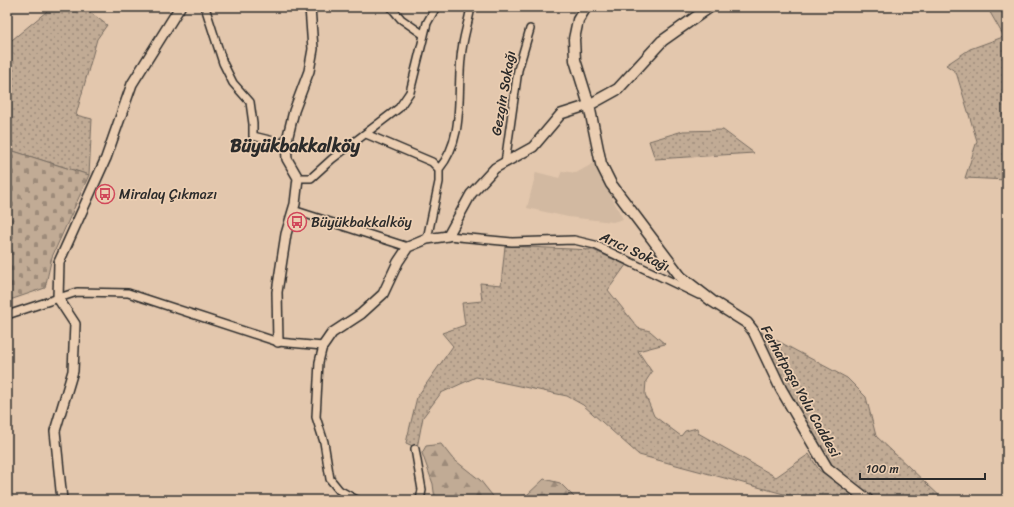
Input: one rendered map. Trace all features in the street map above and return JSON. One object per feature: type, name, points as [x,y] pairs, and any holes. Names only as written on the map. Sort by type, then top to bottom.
[{"type":"main road","name":"Ferhatpaşa Yolu Caddesi","points":[[586,7],[578,20],[574,39],[575,60],[590,105],[601,164],[611,184],[681,277],[712,301],[747,323],[754,332],[781,389],[827,468],[868,500]]},
{"type":"main road","points":[[590,105],[618,89],[662,40],[710,7]]},
{"type":"street","points":[[62,500],[55,431],[73,371],[75,324],[58,298],[59,262],[106,158],[132,84],[180,7]]},
{"type":"street","points":[[205,7],[223,63],[234,83],[250,102],[253,136],[286,144]]},
{"type":"street","points":[[278,342],[277,292],[286,234],[293,210],[298,178],[287,159],[286,144],[294,111],[309,71],[313,50],[310,7]]},
{"type":"street","points":[[391,7],[401,19],[424,35]]},
{"type":"street","points":[[298,178],[311,178],[332,159],[399,108],[410,92],[427,23],[436,7]]},
{"type":"street","points":[[427,239],[439,182],[440,168],[446,160],[458,120],[461,58],[472,7]]},
{"type":"street","name":"Gezgin Sokağı","points":[[506,163],[518,70],[530,29]]},
{"type":"street","points":[[357,500],[339,490],[330,479],[324,442],[316,417],[319,362],[323,346],[332,333],[361,314],[383,294],[398,262],[408,247],[427,239],[448,236],[471,194],[495,168],[533,147],[562,114],[590,105]]},
{"type":"street","points":[[366,134],[432,162],[440,168]]},
{"type":"street","points":[[293,210],[408,247]]},
{"type":"street","name":"Arıcı Sokağı","points":[[448,236],[512,242],[574,240],[595,245],[712,301]]},
{"type":"street","points":[[7,316],[78,292],[128,293],[278,342],[323,346]]},
{"type":"street","points":[[415,449],[422,490],[420,500]]},
{"type":"shaded area","points":[[594,163],[623,219],[613,222],[568,217],[527,208],[536,172],[559,178],[562,171],[576,173]]},
{"type":"green space","points":[[52,7],[83,7],[107,25],[97,39],[76,115],[92,119],[89,175],[7,149],[7,44]]},
{"type":"green space","points":[[987,7],[1007,7],[1007,42]]},
{"type":"green space","points":[[1003,37],[1007,42],[1007,180],[965,178],[977,141],[956,72],[946,65],[970,49]]},
{"type":"green space","points":[[723,130],[754,153],[655,159],[649,141],[683,131]]},
{"type":"green space","points":[[7,149],[89,175],[52,257],[45,288],[7,301]]},
{"type":"green space","points":[[505,246],[593,250],[626,265],[608,290],[638,328],[650,331],[665,344],[638,351],[652,372],[646,381],[645,394],[654,416],[681,436],[685,431],[697,428],[698,433],[776,477],[809,454],[819,470],[860,500],[806,500],[639,455],[583,405],[567,396],[476,377],[441,393],[423,417],[417,448],[406,443],[417,397],[453,346],[442,333],[465,325],[462,303],[482,301],[480,283],[501,285]]},
{"type":"green space","points":[[761,332],[847,378],[866,397],[876,436],[944,500],[877,500],[833,466],[782,381]]},
{"type":"green space","points":[[441,444],[452,458],[480,480],[496,500],[435,500],[433,484],[422,453],[426,446]]},
{"type":"green space","points":[[544,479],[560,483],[577,500],[507,500],[527,495]]},
{"type":"place","name":"Miralay Çıkmazı","points":[[105,194]]},
{"type":"place","name":"Büyükbakkalköy","points":[[297,222]]},
{"type":"district","name":"Büyükbakkalköy","points":[[295,146]]}]
